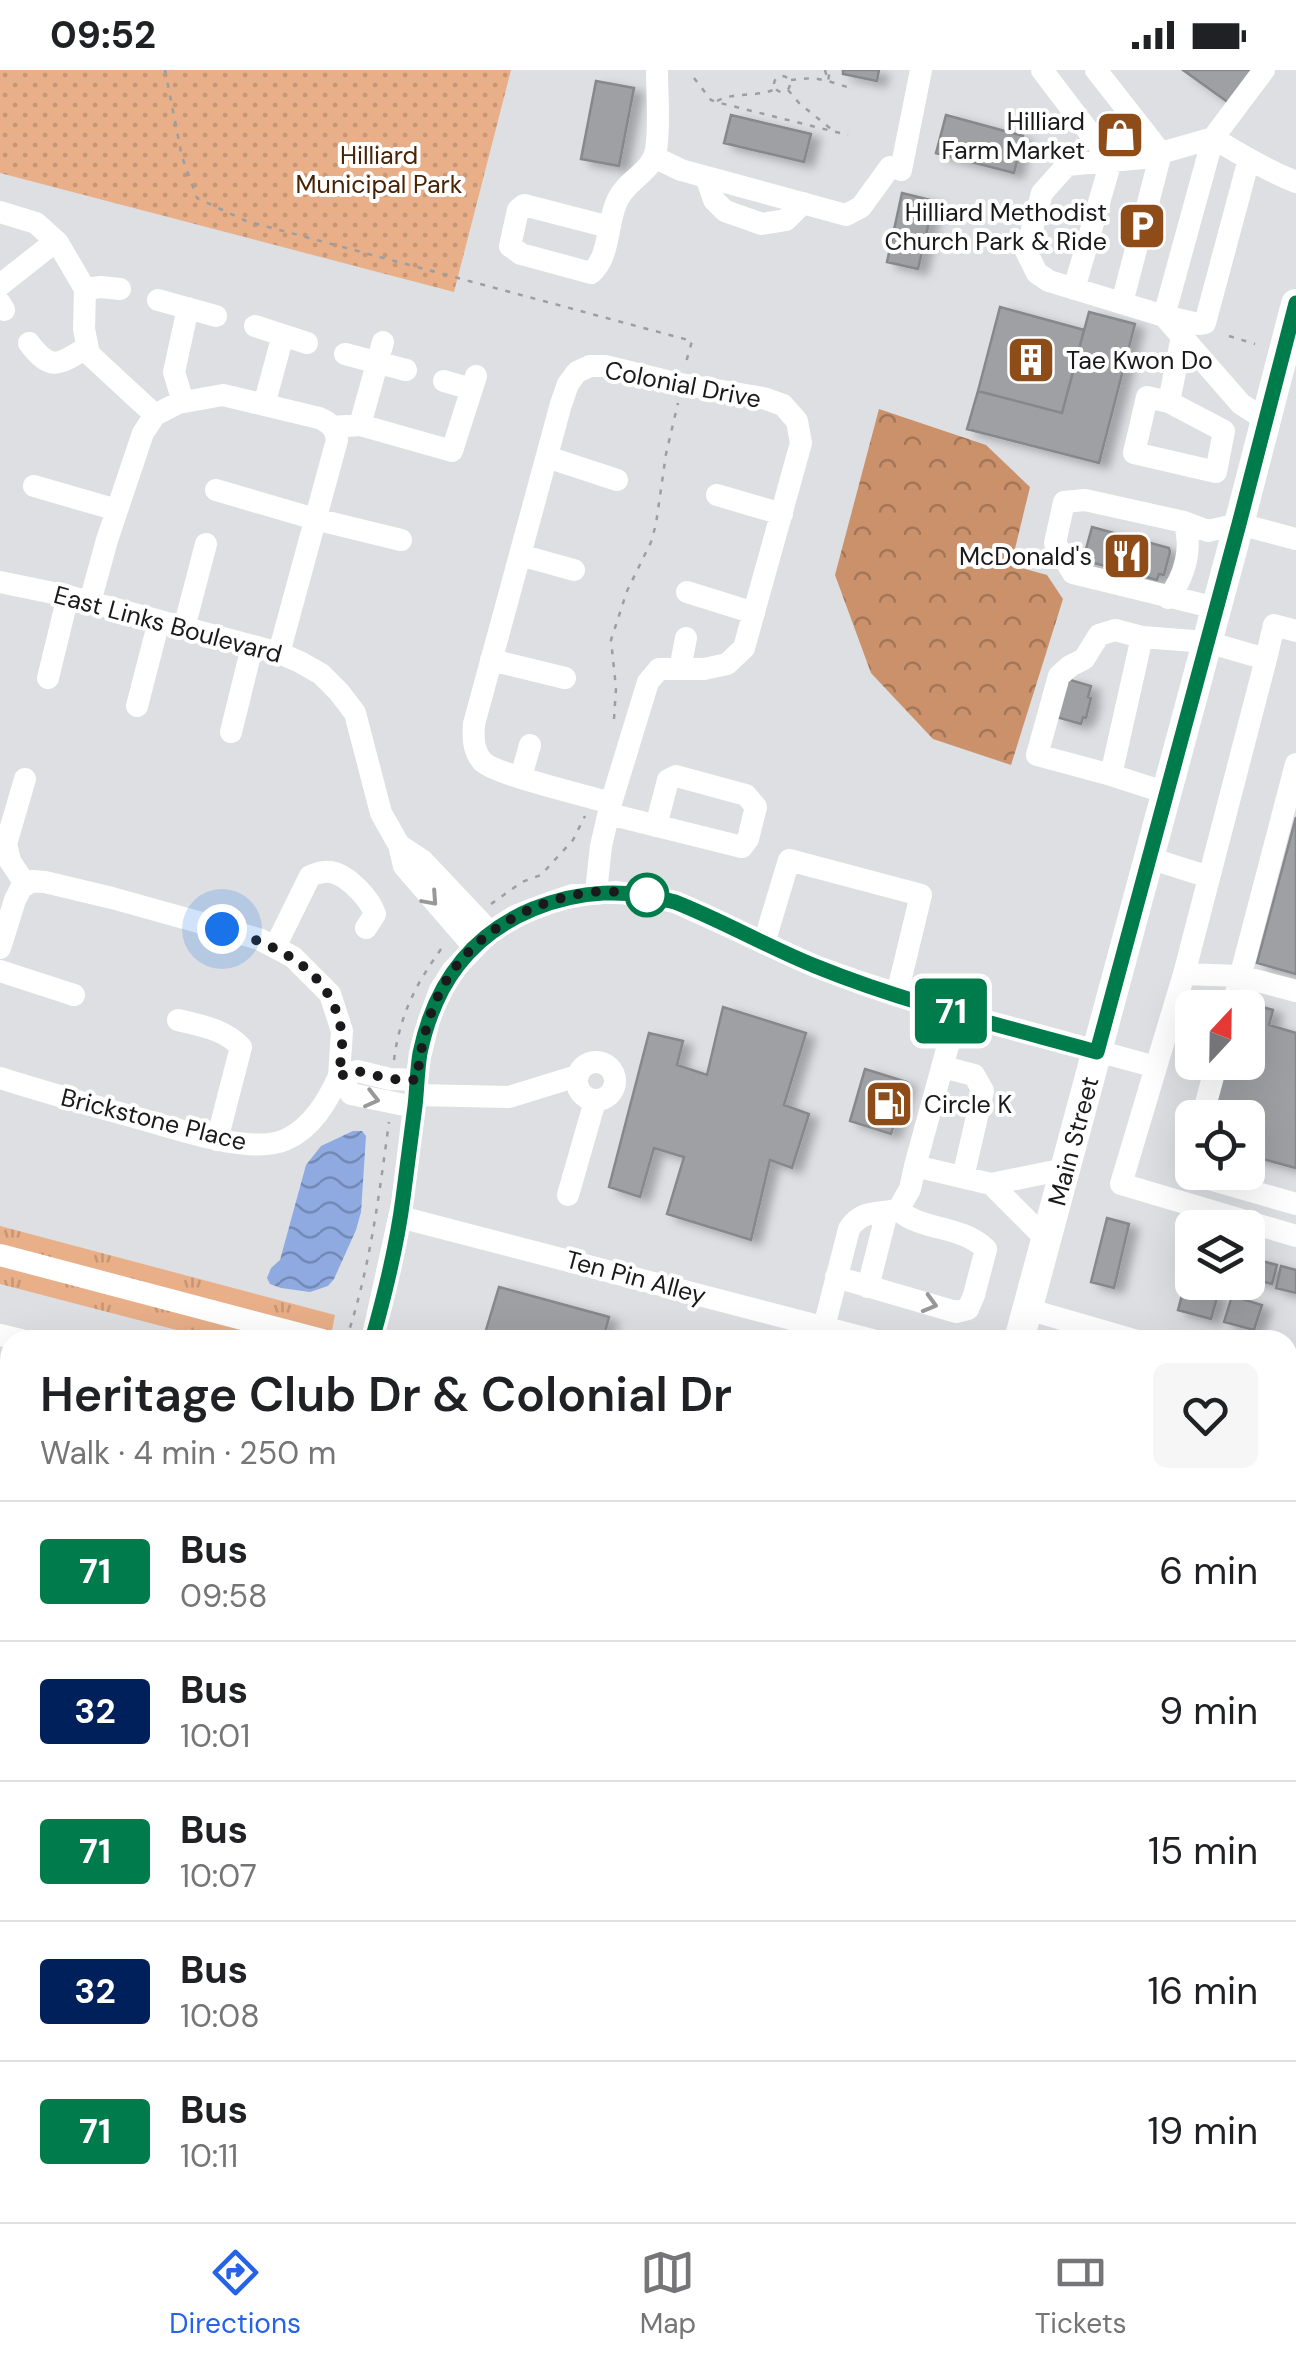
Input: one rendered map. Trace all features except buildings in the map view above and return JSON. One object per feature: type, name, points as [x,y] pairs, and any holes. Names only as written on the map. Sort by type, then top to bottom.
[{"type":"main road","name":"Main Street","points":[[1021,1330],[1296,304]]},
{"type":"street","points":[[610,227],[625,186],[651,164],[656,152],[657,70]]},
{"type":"street","points":[[654,157],[681,170],[846,215],[862,207],[895,168],[921,70]]},
{"type":"street","points":[[1042,70],[1111,161]]},
{"type":"street","points":[[1096,70],[1161,153]]},
{"type":"street","points":[[1164,316],[1212,138],[1264,70]]},
{"type":"street","points":[[1248,159],[1205,323],[1164,316],[1048,281],[1036,273],[1026,251],[1042,193],[1067,165],[1143,158],[1212,138],[1248,159],[1268,171],[1296,182]]},
{"type":"street","points":[[1122,303],[1161,153]]},
{"type":"street","points":[[1074,288],[1111,161]]},
{"type":"street","points":[[0,212],[36,223],[56,241],[85,290],[84,329],[89,354],[155,415]]},
{"type":"street","points":[[0,285],[56,241]]},
{"type":"street","points":[[85,290],[120,289]]},
{"type":"street","points":[[158,300],[216,316]]},
{"type":"street","points":[[183,402],[174,372],[188,308]]},
{"type":"street","points":[[1164,316],[1241,404],[1266,420]]},
{"type":"street","points":[[255,326],[307,343]]},
{"type":"street","points":[[264,405],[282,335]]},
{"type":"street","points":[[1169,402],[1182,336]]},
{"type":"street","points":[[28,343],[42,361],[51,364],[65,361],[87,347]]},
{"type":"street","points":[[345,354],[380,353],[406,370]]},
{"type":"street","points":[[360,424],[380,353]]},
{"type":"street","name":"Colonial Drive","points":[[596,892],[605,805],[648,682],[659,669],[704,669],[727,664],[744,648],[800,443],[797,422],[784,405],[748,406],[683,384],[590,366],[577,372],[568,384],[474,724],[473,744],[483,762],[500,771],[605,805]]},
{"type":"street","points":[[332,427],[360,424],[452,451],[473,382],[444,381]]},
{"type":"street","points":[[48,678],[117,510],[143,433],[155,415],[183,402],[224,395],[319,418],[335,430],[336,440],[279,653]]},
{"type":"street","points":[[546,458],[617,480]]},
{"type":"street","points":[[34,486],[117,510]]},
{"type":"street","points":[[216,490],[401,540]]},
{"type":"street","points":[[717,495],[782,514]]},
{"type":"street","points":[[1216,608],[1074,573],[1055,543],[1064,502],[1085,500],[1208,531],[1239,524],[1296,539]]},
{"type":"street","points":[[1168,598],[1178,585],[1187,554],[1184,522]]},
{"type":"street","points":[[184,628],[206,544]]},
{"type":"street","points":[[520,555],[574,570]]},
{"type":"street","name":"East Links Boulevard","points":[[0,582],[79,599],[279,653],[320,674],[355,713],[380,813],[399,845],[404,866],[474,931]]},
{"type":"street","points":[[687,592],[754,612]]},
{"type":"street","points":[[137,706],[159,621]]},
{"type":"street","points":[[1296,632],[1274,625],[1184,974],[1121,1184],[1296,1236]]},
{"type":"street","points":[[1166,793],[1037,755],[1059,676],[1084,658],[1099,635],[1115,630],[1142,637],[1207,642],[1266,659]]},
{"type":"street","points":[[1110,775],[1142,637]]},
{"type":"street","points":[[680,669],[686,638]]},
{"type":"street","points":[[231,732],[252,647]]},
{"type":"street","points":[[491,660],[565,678]]},
{"type":"street","points":[[521,777],[530,746]]},
{"type":"street","points":[[1236,990],[1296,764]]},
{"type":"street","points":[[25,778],[4,855],[26,885]]},
{"type":"street","points":[[605,805],[656,826]]},
{"type":"street","points":[[1149,858],[1209,877]]},
{"type":"street","points":[[764,943],[788,860],[922,895],[897,994]]},
{"type":"street","points":[[275,948],[310,876],[317,873],[336,873],[368,900],[375,914],[366,928]]},
{"type":"street","points":[[0,948],[21,888],[32,881],[45,882],[258,939],[293,957],[330,994],[342,1032],[339,1076],[351,1094],[391,1104],[416,1094],[509,1097],[578,1076]]},
{"type":"street","points":[[374,1330],[400,1217],[424,1039],[440,990],[474,931],[552,902],[596,892],[638,894],[675,902],[816,967],[957,1013],[1156,1067]]},
{"type":"street","points":[[0,971],[74,994]]},
{"type":"street","points":[[1184,974],[1240,976],[1296,991]]},
{"type":"street","points":[[868,1286],[893,1211],[910,1189],[957,1013]]},
{"type":"street","points":[[178,1020],[219,1030],[242,1047],[217,1140]]},
{"type":"street","points":[[605,1052],[615,1087],[608,1097],[588,1099],[578,1090],[578,1076],[584,1066],[596,1062],[605,1052]]},
{"type":"street","points":[[942,1066],[974,1075],[983,1091],[962,1177]]},
{"type":"street","points":[[339,1076],[357,1071],[392,1079],[416,1094]]},
{"type":"street","name":"Brickstone Place","points":[[0,1078],[217,1140],[263,1145],[284,1140],[303,1128],[326,1104],[339,1076]]},
{"type":"street","points":[[568,1195],[595,1101]]},
{"type":"street","points":[[915,1166],[991,1184],[1065,1170]]},
{"type":"street","points":[[991,1184],[1046,1238]]},
{"type":"street","points":[[1180,1202],[1183,1190]]},
{"type":"street","points":[[1259,1190],[1296,1204]]},
{"type":"street","points":[[816,1324],[836,1278],[849,1228],[870,1212],[893,1211],[967,1235],[986,1250],[968,1308],[956,1312],[836,1278]]},
{"type":"street","name":"Ten Pin Alley","points":[[400,1217],[836,1330]]},
{"type":"street","points":[[0,1254],[285,1330]]},
{"type":"street","points":[[1027,1309],[1099,1330]]},
{"type":"path","points":[[166,70],[182,158],[196,198],[246,221],[692,341],[666,454],[656,524],[627,591],[612,640],[614,720]]},
{"type":"path","points":[[828,70],[828,81]]},
{"type":"path","points":[[776,90],[773,83],[779,73],[790,80],[813,78],[847,87]]},
{"type":"path","points":[[694,78],[716,102],[848,136]]},
{"type":"path","points":[[788,90],[790,80]]},
{"type":"path","points":[[716,102],[726,97],[788,90]]},
{"type":"path","points":[[788,90],[834,132]]},
{"type":"path","points":[[1229,336],[1255,344]]},
{"type":"path","points":[[392,1079],[402,1018],[421,977],[449,938],[474,931],[522,882],[540,875],[605,805]]},
{"type":"path","points":[[350,1330],[376,1224],[391,1104]]},
{"type":"green space","name":"Hilliard Municipal Park","points":[[0,70],[511,70],[454,292],[0,173]]},
{"type":"green space","points":[[879,409],[986,445],[1030,487],[1011,565],[1047,575],[1063,599],[1011,765],[933,739],[871,673],[835,575]]},
{"type":"green space","points":[[0,1226],[335,1315],[332,1330],[177,1330],[0,1284]]},
{"type":"water","points":[[353,1131],[362,1131],[366,1136],[361,1212],[334,1279],[328,1286],[310,1292],[270,1284],[267,1278],[280,1260],[306,1165],[321,1146]]},
{"type":"bus line","name":"71","points":[[375,1330],[402,1204],[420,1057],[429,1020],[452,971],[490,932],[515,916],[573,895],[617,892],[655,896],[857,982],[1097,1052],[1296,303]]},
{"type":"place","name":"Hilliard Farm Market","points":[[1120,135]]},
{"type":"place","name":"Hilliard Methodist Church Park & Ride","points":[[1142,226]]},
{"type":"place","name":"Tae Kwon Do","points":[[1031,360]]},
{"type":"place","name":"McDonald's","points":[[1127,556]]},
{"type":"place","name":"Circle K","points":[[889,1104]]},
{"type":"route","points":[[222,929],[258,939],[293,957],[330,994],[342,1032],[339,1076],[357,1071],[390,1079],[417,1080],[424,1039],[440,990],[452,971],[490,932],[515,916],[573,895],[617,892],[655,896],[647,895]]}]
